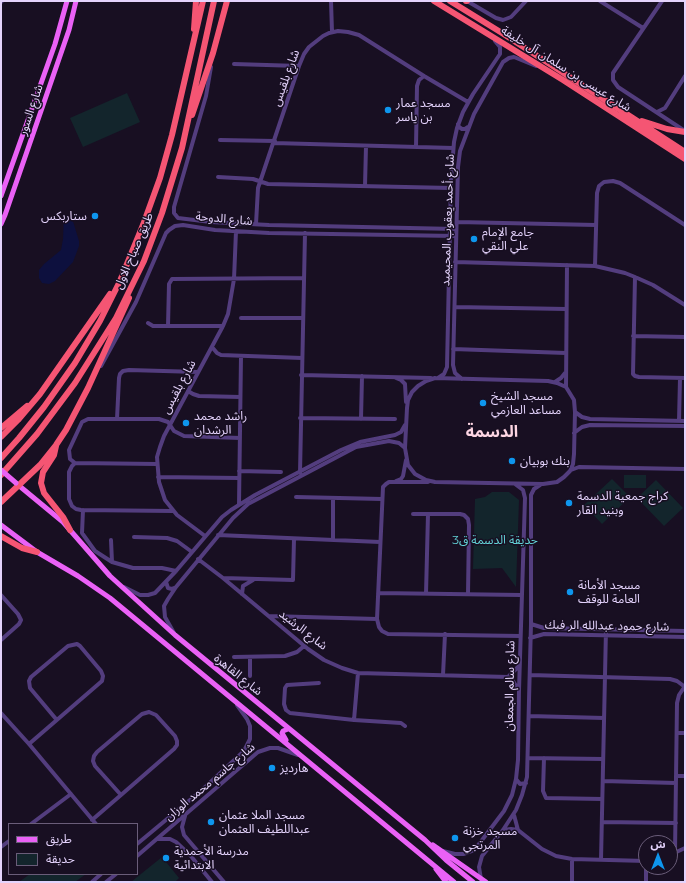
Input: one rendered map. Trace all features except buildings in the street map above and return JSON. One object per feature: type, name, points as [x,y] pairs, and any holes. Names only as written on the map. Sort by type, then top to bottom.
[{"type":"highway","points":[[192,49],[196,1]]},
{"type":"highway","name":"طريق صباح الاول","points":[[1,458],[44,407],[74,363],[100,322],[120,281],[160,178],[172,135],[203,1]]},
{"type":"highway","name":"طريق صباح الاول","points":[[1,475],[37,434],[75,383],[116,318],[132,285],[162,213],[186,134],[214,1]]},
{"type":"highway","points":[[186,134],[227,1]]},
{"type":"highway","name":"شارع عيسى بن سلمان آل خليفة","points":[[434,1],[563,80],[685,159]]},
{"type":"highway","name":"شارع عيسى بن سلمان آل خليفة","points":[[450,1],[685,152]]},
{"type":"highway","points":[[634,119],[667,129],[685,132]]},
{"type":"highway","points":[[1,437],[40,394],[120,281]]},
{"type":"highway","points":[[1,502],[18,484],[40,465],[56,445],[70,423],[127,304],[132,285]]},
{"type":"highway","points":[[1,428],[40,394]]},
{"type":"highway","points":[[56,445],[54,455],[43,472],[41,483],[44,493],[63,517],[70,530]]},
{"type":"highway","points":[[1,536],[22,548],[37,552]]},
{"type":"main road","name":"شارع السور","points":[[1,224],[69,30],[76,1]]},
{"type":"main road","name":"شارع السور","points":[[1,196],[55,44],[67,2]]},
{"type":"main road","name":"شارع القاهرة","points":[[1,470],[47,508],[70,530],[102,568],[174,636],[425,840],[446,860],[474,882]]},
{"type":"main road","name":"شارع القاهرة","points":[[1,525],[37,552],[94,587],[454,882]]},
{"type":"main road","points":[[288,729],[282,733],[288,745]]},
{"type":"main road","points":[[425,840],[483,880]]},
{"type":"main road","points":[[435,866],[446,882]]},
{"type":"street","points":[[331,1],[332,32],[344,31],[359,35],[468,102]]},
{"type":"street","points":[[467,1],[496,18],[503,20],[511,17],[526,1]]},
{"type":"street","points":[[600,1],[643,28]]},
{"type":"street","points":[[662,1],[613,73],[613,80],[616,85],[685,132]]},
{"type":"street","name":"شارع أحمد يعقوب المحيميد","points":[[436,378],[444,374],[447,367],[449,236],[453,148],[458,123],[468,102],[501,51],[496,42],[476,26]]},
{"type":"street","name":"شارع بلقيس","points":[[256,224],[257,196],[260,182],[299,66],[304,54],[312,44],[332,32]]},
{"type":"street","name":"شارع الدوحة","points":[[212,53],[206,96],[173,209],[175,216],[179,219],[269,225],[456,229]]},
{"type":"street","name":"شارع أحمد يعقوب المحيميد","points":[[462,379],[456,375],[454,370],[453,349],[458,161],[461,145],[468,127],[488,88],[506,59],[510,57],[521,59],[563,80]]},
{"type":"street","points":[[234,64],[299,66]]},
{"type":"street","points":[[416,147],[417,86],[419,81],[424,76]]},
{"type":"street","points":[[657,112],[665,108],[685,76]]},
{"type":"street","points":[[480,83],[486,83],[488,88]]},
{"type":"street","points":[[665,108],[665,117]]},
{"type":"street","points":[[458,123],[462,130],[465,130],[468,127]]},
{"type":"street","points":[[220,140],[453,148]]},
{"type":"street","points":[[365,186],[366,146]]},
{"type":"street","points":[[218,177],[251,179],[268,184],[451,188]]},
{"type":"street","points":[[595,266],[598,190],[602,183],[610,181],[620,183],[685,225]]},
{"type":"street","points":[[208,229],[207,224],[211,222]]},
{"type":"street","points":[[456,222],[596,225]]},
{"type":"street","name":"شارع الدوحة","points":[[88,388],[133,308],[167,231],[173,227],[181,225],[208,229],[269,233],[456,236]]},
{"type":"street","points":[[269,225],[271,229],[269,233]]},
{"type":"street","name":"شارع بلقيس","points":[[205,536],[172,511],[163,496],[158,477],[157,464],[160,447],[170,425],[223,326],[230,307],[234,278],[236,231]]},
{"type":"street","points":[[300,474],[305,233]]},
{"type":"street","points":[[456,262],[595,266],[625,273],[635,277],[653,285],[684,303]]},
{"type":"street","points":[[520,636],[387,633],[380,629],[377,619],[382,499],[384,486],[388,483],[394,482],[543,484],[559,481],[571,470],[573,461],[575,412],[574,400],[566,387],[565,373],[567,265]]},
{"type":"street","points":[[635,277],[632,369],[634,375],[639,377],[685,378]]},
{"type":"street","points":[[168,326],[169,284],[172,279],[304,278]]},
{"type":"street","points":[[455,307],[566,309]]},
{"type":"street","points":[[242,318],[303,318]]},
{"type":"street","points":[[148,323],[153,326],[223,326]]},
{"type":"street","points":[[633,336],[685,337]]},
{"type":"street","points":[[212,347],[215,352],[220,355],[302,358]]},
{"type":"street","points":[[453,349],[566,353]]},
{"type":"street","points":[[239,504],[241,356]]},
{"type":"street","points":[[117,419],[118,378],[123,371],[198,372]]},
{"type":"street","points":[[555,382],[565,373]]},
{"type":"street","points":[[301,375],[548,381],[555,382],[566,387]]},
{"type":"street","points":[[361,419],[362,376]]},
{"type":"street","points":[[390,376],[400,379],[405,384],[407,408]]},
{"type":"street","points":[[435,482],[426,480],[415,474],[409,467],[405,448],[409,397],[416,387],[426,381],[436,378]]},
{"type":"street","points":[[679,421],[680,378]]},
{"type":"street","points":[[188,391],[199,396],[240,397]]},
{"type":"street","points":[[575,412],[582,417],[590,419],[685,421]]},
{"type":"street","points":[[300,418],[395,419]]},
{"type":"street","points":[[157,464],[75,463],[70,459],[68,452],[83,421],[89,419],[160,419],[166,421],[175,432],[186,436],[240,438]]},
{"type":"street","points":[[174,636],[172,629],[165,619],[164,606],[168,598],[218,535],[251,501],[352,445],[397,434],[402,431],[406,423]]},
{"type":"street","points":[[574,434],[584,426],[593,424],[685,426]]},
{"type":"street","points":[[120,586],[140,595],[154,593],[176,571],[227,512],[255,495],[350,450],[364,445],[393,441],[401,443],[405,448]]},
{"type":"street","points":[[394,482],[404,476],[406,457]]},
{"type":"street","points":[[573,461],[579,467]]},
{"type":"street","points":[[75,463],[69,472],[70,501],[74,508],[83,510],[172,511]]},
{"type":"street","points":[[571,470],[579,467],[685,469]]},
{"type":"street","points":[[239,471],[281,472]]},
{"type":"street","points":[[158,477],[239,478]]},
{"type":"street","name":"شارع سالم الجمعان","points":[[443,851],[460,854],[468,853],[476,848],[504,811],[514,791],[518,760],[521,595],[525,493],[522,488],[512,483]]},
{"type":"street","name":"شارع سالم الجمعان","points":[[483,880],[479,870],[484,852],[514,815],[526,783],[528,758],[531,624],[531,495],[535,488],[543,484]]},
{"type":"street","points":[[296,497],[382,499]]},
{"type":"street","points":[[333,540],[334,498]]},
{"type":"street","points":[[83,510],[82,533],[95,551],[112,562],[133,568],[162,568],[176,571]]},
{"type":"street","points":[[227,512],[232,515],[233,518]]},
{"type":"street","points":[[413,514],[460,514],[464,515],[468,519],[468,594]]},
{"type":"street","points":[[426,594],[428,514]]},
{"type":"street","points":[[218,535],[380,542]]},
{"type":"street","points":[[134,537],[167,538],[177,541],[192,552]]},
{"type":"street","points":[[223,578],[293,580],[294,539]]},
{"type":"street","points":[[111,540],[112,562]]},
{"type":"street","name":"شارع الرشيد","points":[[198,559],[304,646],[328,662],[347,670],[358,673],[508,677]]},
{"type":"street","points":[[522,575],[527,572],[530,576]]},
{"type":"street","points":[[242,594],[244,585],[255,580]]},
{"type":"street","points":[[166,582],[170,589],[176,587]]},
{"type":"street","points":[[378,593],[521,595]]},
{"type":"street","points":[[1,595],[18,614],[21,620],[19,624],[1,640]]},
{"type":"street","points":[[268,616],[377,619]]},
{"type":"street","name":"شارع حمود عبدالله الر فبك","points":[[531,624],[544,628],[685,631]]},
{"type":"street","points":[[601,860],[606,629]]},
{"type":"street","points":[[443,675],[445,634]]},
{"type":"street","name":"شارع حمود عبدالله الر فبك","points":[[530,638],[544,634],[685,637]]},
{"type":"street","points":[[29,744],[103,679],[101,671],[78,644],[68,646],[31,677],[28,682],[30,688],[56,719]]},
{"type":"street","points":[[234,657],[289,656],[304,646]]},
{"type":"street","points":[[250,657],[250,676]]},
{"type":"street","points":[[519,690],[508,677],[520,665]]},
{"type":"street","points":[[354,720],[358,673]]},
{"type":"street","points":[[530,675],[670,679],[677,681],[685,687],[678,699],[676,835]]},
{"type":"street","points":[[319,683],[287,685],[285,688],[284,704],[286,710],[290,713],[354,720],[401,723],[405,726]]},
{"type":"street","name":"شارع جاسم محمد الوزان","points":[[138,843],[217,777],[244,752],[250,739],[251,730],[249,723],[235,703]]},
{"type":"street","points":[[519,707],[523,710],[528,707]]},
{"type":"street","points":[[92,820],[121,795],[176,746],[176,738],[154,714],[147,712],[142,714],[94,756],[95,766],[121,795]]},
{"type":"street","points":[[1,713],[95,823]]},
{"type":"street","points":[[529,716],[604,718]]},
{"type":"street","points":[[677,733],[685,733]]},
{"type":"street","name":"شارع جاسم محمد الوزان","points":[[138,855],[223,784],[255,754],[274,747],[282,748],[302,757]]},
{"type":"street","points":[[528,758],[603,759]]},
{"type":"street","points":[[544,758],[543,791],[545,797],[602,799]]},
{"type":"street","points":[[676,776],[685,776]]},
{"type":"street","points":[[217,777],[221,779],[223,784]]},
{"type":"street","points":[[516,780],[520,784],[526,783]]},
{"type":"street","points":[[603,781],[676,783]]},
{"type":"street","points":[[514,791],[519,792],[522,795]]},
{"type":"street","points":[[32,823],[70,794]]},
{"type":"street","points":[[514,815],[518,830]]},
{"type":"street","points":[[185,816],[182,824],[185,838],[224,882]]},
{"type":"street","points":[[602,822],[676,823]]},
{"type":"street","points":[[503,830],[518,830],[548,853],[561,858],[638,861]]},
{"type":"street","points":[[158,839],[173,840],[190,855],[212,882]]},
{"type":"street","points":[[484,839],[486,844],[492,844]]},
{"type":"street","points":[[190,855],[190,849],[196,849]]},
{"type":"street","points":[[572,859],[572,882]]},
{"type":"street","points":[[92,882],[100,875]]},
{"type":"street","points":[[106,882],[115,875]]},
{"type":"green space","points":[[127,93],[140,122],[83,147],[70,118]]},
{"type":"green space","points":[[624,475],[646,475],[646,488],[624,488]]},
{"type":"green space","points":[[612,479],[630,497],[602,524],[584,505]]},
{"type":"green space","points":[[656,480],[683,508],[664,526],[637,498]]},
{"type":"green space","name":"حديقة الدسمة ق3","points":[[492,492],[509,492],[519,500],[516,587],[502,568],[473,569],[475,499],[485,497]]},
{"type":"green space","points":[[162,857],[179,878],[175,882],[131,882]]},
{"type":"green space","points":[[29,875],[85,875],[75,882],[19,882]]},
{"type":"shaded area","points":[[70,215],[72,218],[79,241],[79,246],[73,262],[55,281],[49,284],[42,283],[39,278],[39,270],[61,250],[64,216]]},
{"type":"place","name":"مسجد عمار بن ياسر","points":[[388,110]]},
{"type":"place","name":"ستاربكس","points":[[95,216]]},
{"type":"place","name":"جامع الإمام علي النقي","points":[[474,239]]},
{"type":"place","name":"مسجد الشيخ مساعد العازمي","points":[[483,403]]},
{"type":"place","name":"راشد محمد الرشدان","points":[[186,423]]},
{"type":"place","name":"بنك بوبيان","points":[[512,461]]},
{"type":"place","name":"كراج جمعية الدسمة وبنيد القار","points":[[569,503]]},
{"type":"place","name":"مسجد الأمانة العامة للوقف","points":[[570,592]]},
{"type":"place","name":"هارديز","points":[[272,768]]},
{"type":"place","name":"مسجد الملا عثمان عبداللطيف العثمان","points":[[211,822]]},
{"type":"place","name":"مسجد خزنة المرتجي","points":[[455,838]]},
{"type":"place","name":"مدرسة الأحمدية الابتدائية","points":[[166,858]]},
{"type":"district","name":"الدسمة","points":[[492,432]]}]
